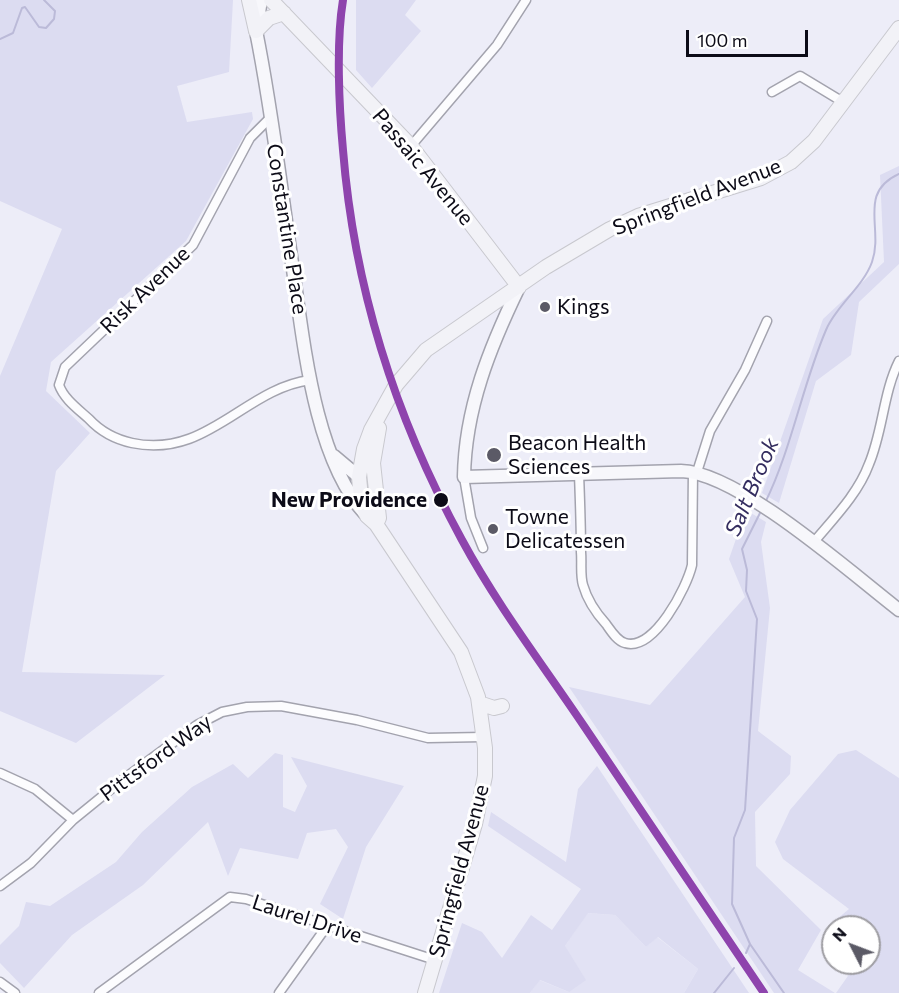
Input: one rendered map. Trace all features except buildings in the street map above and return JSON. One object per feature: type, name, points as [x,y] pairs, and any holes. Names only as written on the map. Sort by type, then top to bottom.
[{"type":"main road","points":[[249,0],[256,31]]},
{"type":"main road","name":"Passaic Avenue","points":[[272,0],[411,146],[519,287]]},
{"type":"main road","points":[[256,31],[269,18],[284,13]]},
{"type":"main road","name":"Springfield Avenue","points":[[425,993],[475,824],[485,776],[480,703],[461,652],[451,633],[374,517],[359,477],[371,430],[408,370],[439,340],[572,250],[629,220],[776,171],[804,152],[899,28]]},
{"type":"main road","name":"Springfield Avenue","points":[[374,517],[373,463],[386,403]]},
{"type":"main road","points":[[480,703],[494,708],[502,706]]},
{"type":"street","name":"Constantine Place","points":[[261,0],[256,31],[310,380],[341,480],[374,517]]},
{"type":"street","points":[[411,146],[497,45],[526,0]]},
{"type":"street","points":[[772,92],[800,76],[843,102]]},
{"type":"street","name":"Risk Avenue","points":[[270,118],[250,138],[193,245],[65,367],[59,378],[65,396],[108,435],[138,444],[161,446],[201,435],[281,388],[310,380]]},
{"type":"street","points":[[483,548],[471,519],[464,477],[471,418],[483,366],[519,287]]},
{"type":"street","points":[[579,474],[582,583],[594,609],[620,640],[633,644],[641,642],[652,634],[677,603],[689,579],[693,565],[695,471],[710,431],[745,370],[767,321]]},
{"type":"street","points":[[813,543],[847,502],[869,464],[889,386],[899,361]]},
{"type":"street","points":[[333,455],[359,477]]},
{"type":"street","points":[[464,477],[695,471],[748,497],[772,512],[899,610]]},
{"type":"street","name":"Pittsford Way","points":[[0,886],[31,863],[73,820],[197,725],[222,712],[247,707],[281,706],[357,720],[428,738],[483,737]]},
{"type":"street","points":[[0,773],[35,789],[73,820]]},
{"type":"street","name":"Laurel Drive","points":[[99,993],[230,897],[246,899],[435,960]]},
{"type":"street","points":[[279,993],[327,926]]},
{"type":"street","points":[[0,982],[15,993]]},
{"type":"shaded area","points":[[0,0],[233,0],[229,72],[177,86],[187,122],[252,112],[253,119],[186,241],[51,362],[46,391],[90,433],[56,471],[22,672],[165,675],[76,743],[0,711],[0,376],[62,229],[0,201]]},
{"type":"shaded area","points":[[356,0],[416,0],[405,15],[421,31],[372,88],[356,70]]},
{"type":"shaded area","points":[[899,166],[899,264],[859,302],[851,355],[816,381],[779,503],[762,493],[823,319],[884,262],[880,175]]},
{"type":"shaded area","points":[[746,510],[766,522],[761,542],[770,608],[758,731],[791,756],[790,774],[755,812],[756,866],[821,930],[798,970],[835,993],[774,993],[569,687],[650,705],[745,597],[729,559]]},
{"type":"shaded area","points":[[856,750],[899,778],[899,993],[836,993],[849,975],[881,975],[881,915],[842,915],[849,909],[783,859],[775,842],[790,810],[838,754]]},
{"type":"shaded area","points":[[275,753],[283,755],[283,807],[295,812],[307,786],[291,757],[404,786],[366,847],[343,919],[320,904],[348,847],[336,829],[307,833],[298,859],[240,848],[228,876],[208,822],[143,885],[72,935],[24,988],[0,963],[0,945],[19,926],[26,902],[50,906],[116,862],[142,832],[192,787],[233,764],[248,778]]},
{"type":"shaded area","points":[[597,766],[749,993],[684,993],[698,969],[658,937],[646,947],[615,915],[588,913],[565,946],[586,980],[569,992],[540,980],[530,993],[439,993],[462,923],[482,932],[502,958],[531,915],[552,930],[581,889],[488,826],[491,812],[566,862],[578,789]]},
{"type":"shaded area","points":[[587,913],[615,915],[646,947],[657,937],[698,969],[684,993],[530,993],[539,980],[569,992],[565,946]]},
{"type":"waterway","points":[[0,39],[13,33],[22,8],[25,7],[39,27],[46,28],[54,19],[55,11],[44,0]]},
{"type":"waterway","name":"Salt Brook","points":[[765,503],[783,461],[826,330],[830,321],[862,280],[872,262],[875,249],[875,201],[879,191],[886,182],[899,174]]},
{"type":"waterway","name":"Salt Brook","points":[[761,511],[742,549],[747,570],[746,591],[757,619],[745,810],[734,838],[732,904],[750,944],[784,993]]},
{"type":"waterway","name":"Salt Brook","points":[[746,953],[750,944]]},
{"type":"waterway","name":"Salt Brook","points":[[714,993],[734,968]]},
{"type":"transit line","points":[[343,0],[339,35],[339,95],[343,150],[357,252],[382,351],[417,447],[438,494],[490,588],[764,993]]},
{"type":"place","name":"Kings","points":[[545,307]]},
{"type":"place","name":"Beacon Health Sciences","points":[[494,455]]},
{"type":"place","name":"New Providence","points":[[441,500]]},
{"type":"place","name":"Towne Delicatessen","points":[[493,529]]}]
